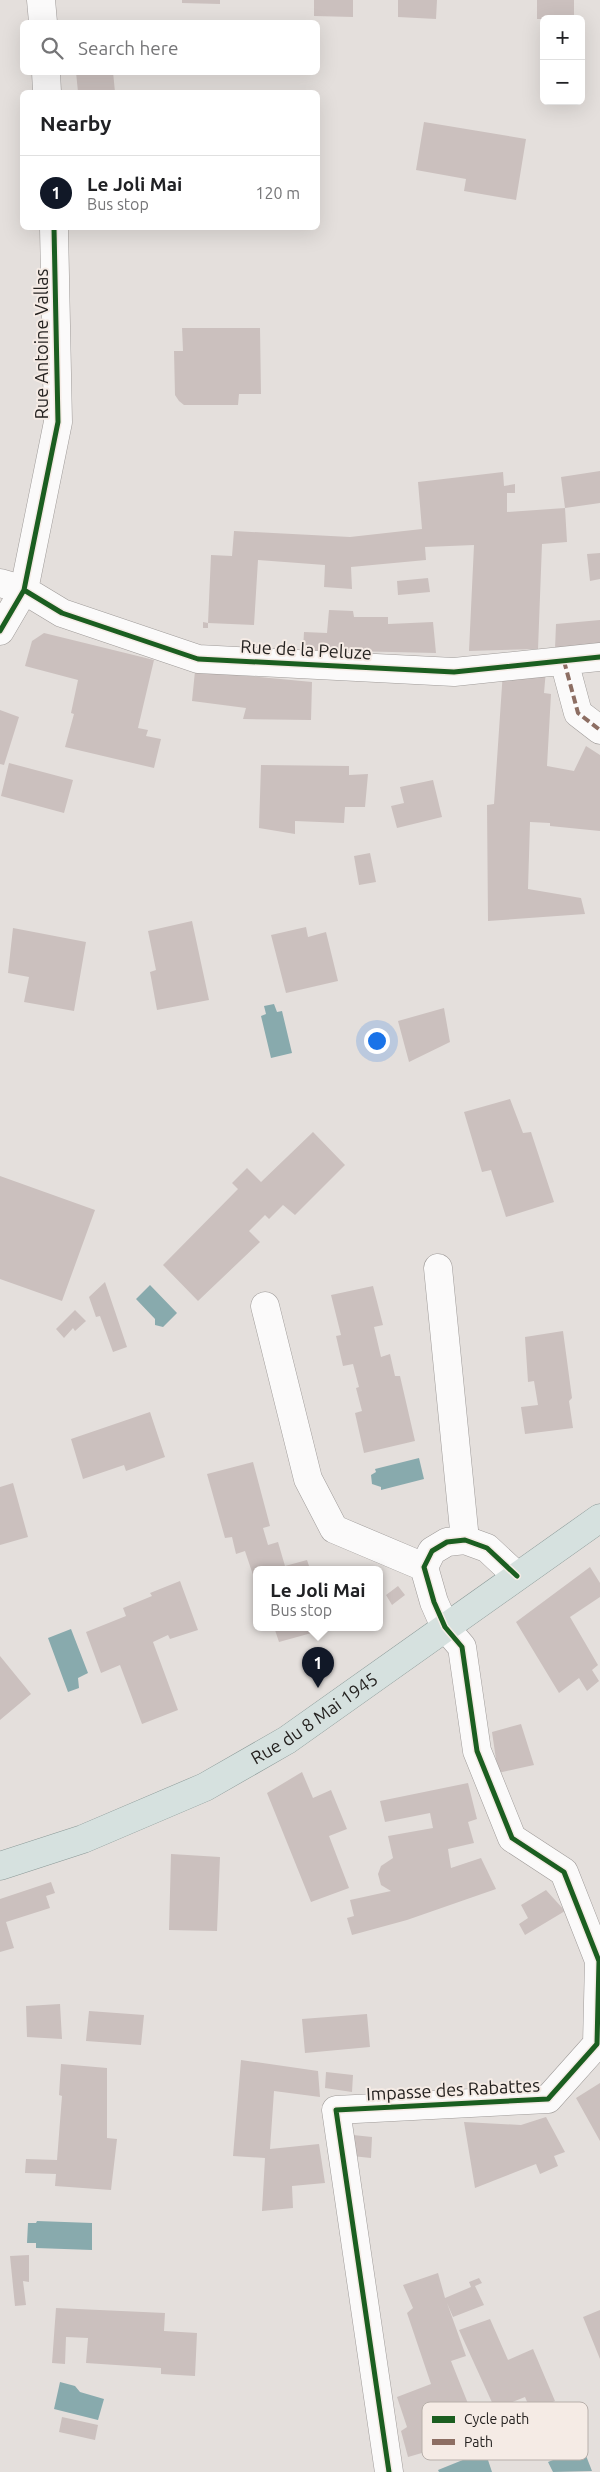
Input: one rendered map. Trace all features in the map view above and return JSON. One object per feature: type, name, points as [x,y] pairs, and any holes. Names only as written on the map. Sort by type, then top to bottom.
[{"type":"main road","name":"Rue du 8 Mai 1945","points":[[0,1866],[84,1839],[205,1787],[287,1740],[600,1518]]},
{"type":"street","points":[[41,0],[42,20]]},
{"type":"street","points":[[46,75],[47,90]]},
{"type":"street","name":"Rue Antoine Vallas","points":[[0,632],[58,422],[54,230]]},
{"type":"street","name":"Rue de la Peluze","points":[[12,586],[62,613],[198,658],[454,672],[600,657]]},
{"type":"street","points":[[564,661],[578,713],[600,730]]},
{"type":"street","points":[[438,1268],[465,1540]]},
{"type":"street","points":[[264,1306],[308,1479],[334,1529],[424,1567]]},
{"type":"street","points":[[445,1627],[434,1602],[424,1567],[432,1551],[447,1542],[465,1540],[487,1548],[517,1576]]},
{"type":"street","name":"Impasse des Rabattes","points":[[389,2472],[336,2110],[548,2099],[597,2044],[599,1962],[564,1872],[512,1838],[476,1751],[462,1647],[445,1627]]},
{"type":"water","points":[[274,1004],[277,1012],[282,1011],[292,1053],[271,1058],[261,1016],[266,1014],[264,1006]]},
{"type":"water","points":[[150,1285],[177,1313],[163,1327],[155,1325],[155,1319],[136,1299]]},
{"type":"water","points":[[419,1458],[424,1479],[381,1490],[381,1487],[372,1484],[371,1475],[376,1472],[375,1469]]},
{"type":"water","points":[[71,1629],[88,1673],[78,1678],[79,1688],[68,1692],[48,1638]]},
{"type":"water","points":[[37,2221],[92,2223],[92,2250],[36,2248],[36,2243],[27,2243],[28,2223],[36,2223]]},
{"type":"water","points":[[60,2382],[75,2386],[80,2392],[104,2399],[98,2420],[54,2409]]},
{"type":"water","points":[[463,2460],[488,2460],[492,2472],[439,2472],[438,2470]]},
{"type":"water","points":[[553,2460],[588,2460],[592,2471],[553,2472],[548,2462]]},
{"type":"building","points":[[182,0],[220,0],[220,4],[182,3]]},
{"type":"building","points":[[314,0],[353,0],[353,17],[314,16]]},
{"type":"building","points":[[398,0],[437,0],[436,19],[398,17]]},
{"type":"building","points":[[537,0],[574,0],[574,15],[540,15],[540,19],[537,19]]},
{"type":"building","points":[[76,75],[113,75],[115,90],[78,90]]},
{"type":"building","points":[[424,122],[526,139],[516,200],[464,191],[466,179],[416,170]]},
{"type":"building","points":[[182,328],[260,328],[261,394],[239,394],[238,405],[184,405],[179,401],[175,395],[174,351],[183,351]]},
{"type":"building","points":[[600,471],[600,503],[565,508],[561,477]]},
{"type":"building","points":[[503,472],[504,486],[515,484],[515,493],[507,493],[507,512],[565,508],[567,542],[542,544],[538,649],[469,651],[474,545],[425,547],[426,560],[351,567],[352,589],[324,587],[325,565],[258,560],[254,625],[208,623],[211,555],[232,556],[234,531],[350,537],[422,529],[418,482]]},
{"type":"building","points":[[600,553],[600,579],[590,581],[587,554]]},
{"type":"building","points":[[428,578],[430,592],[398,595],[397,581]]},
{"type":"building","points":[[329,610],[353,611],[354,617],[388,617],[388,624],[433,622],[436,653],[303,650],[304,632],[327,633]]},
{"type":"building","points":[[600,620],[600,647],[555,649],[556,624]]},
{"type":"building","points":[[203,622],[208,623],[208,628],[203,628]]},
{"type":"building","points":[[44,633],[154,660],[138,728],[148,730],[146,736],[161,739],[154,768],[65,747],[74,714],[71,713],[78,680],[25,666],[32,641]]},
{"type":"building","points":[[546,670],[544,693],[551,694],[547,766],[574,771],[586,746],[600,755],[600,831],[550,826],[550,823],[530,822],[528,889],[581,898],[585,914],[488,921],[487,805],[494,804],[503,671]]},
{"type":"building","points":[[195,671],[312,682],[311,720],[243,719],[246,708],[192,701]]},
{"type":"building","points":[[0,710],[19,717],[4,765],[0,764]]},
{"type":"building","points":[[9,763],[73,780],[64,813],[1,796]]},
{"type":"building","points":[[261,765],[349,766],[349,775],[368,774],[365,807],[345,807],[344,823],[295,821],[295,834],[259,828]]},
{"type":"building","points":[[433,780],[442,817],[397,828],[391,806],[404,803],[400,787]]},
{"type":"building","points":[[370,853],[376,882],[359,885],[354,856]]},
{"type":"building","points":[[192,921],[209,1000],[157,1010],[150,972],[156,970],[148,931]]},
{"type":"building","points":[[306,927],[308,937],[326,932],[338,981],[286,993],[271,935]]},
{"type":"building","points":[[13,928],[86,942],[74,1011],[24,1002],[29,977],[8,973]]},
{"type":"building","points":[[444,1008],[450,1042],[409,1062],[398,1021]]},
{"type":"building","points":[[510,1099],[523,1133],[531,1132],[554,1202],[506,1217],[491,1170],[482,1172],[464,1112]]},
{"type":"building","points":[[313,1132],[345,1165],[295,1215],[283,1205],[269,1219],[265,1215],[249,1231],[260,1242],[198,1301],[163,1265],[238,1189],[232,1183],[247,1168],[261,1182]]},
{"type":"building","points":[[0,1176],[95,1210],[62,1301],[0,1279]]},
{"type":"building","points":[[105,1282],[127,1347],[113,1352],[100,1316],[96,1317],[89,1297]]},
{"type":"building","points":[[373,1286],[383,1325],[374,1327],[381,1357],[390,1354],[395,1376],[400,1376],[415,1441],[364,1453],[355,1413],[362,1411],[356,1388],[359,1387],[353,1364],[343,1366],[336,1336],[341,1335],[331,1295]]},
{"type":"building","points":[[75,1310],[86,1321],[75,1331],[73,1328],[64,1338],[56,1329]]},
{"type":"building","points":[[563,1331],[572,1398],[569,1401],[573,1428],[525,1434],[521,1407],[538,1405],[534,1381],[528,1382],[525,1337]]},
{"type":"building","points":[[150,1412],[165,1457],[126,1471],[124,1465],[83,1479],[71,1439]]},
{"type":"building","points":[[253,1462],[270,1526],[263,1528],[268,1545],[278,1542],[285,1566],[253,1566],[253,1575],[245,1551],[236,1554],[232,1537],[225,1538],[207,1474]]},
{"type":"building","points":[[13,1483],[28,1537],[0,1545],[0,1487]]},
{"type":"building","points":[[307,1560],[309,1566],[285,1566]]},
{"type":"building","points":[[590,1567],[600,1583],[600,1597],[570,1617],[598,1665],[592,1670],[599,1681],[587,1691],[579,1678],[559,1693],[516,1622]]},
{"type":"building","points":[[180,1581],[198,1630],[170,1639],[168,1635],[153,1642],[178,1710],[142,1724],[120,1665],[101,1673],[86,1632],[126,1616],[123,1608],[152,1596],[150,1593]]},
{"type":"building","points":[[398,1586],[405,1595],[392,1605],[386,1595]]},
{"type":"building","points":[[275,1631],[319,1631],[279,1642]]},
{"type":"building","points":[[0,1656],[31,1694],[0,1720]]},
{"type":"building","points":[[521,1724],[534,1765],[498,1773],[492,1732]]},
{"type":"building","points":[[302,1772],[313,1798],[331,1790],[347,1829],[329,1836],[349,1888],[311,1902],[267,1793]]},
{"type":"building","points":[[468,1783],[477,1819],[468,1822],[474,1843],[448,1849],[451,1868],[481,1858],[496,1889],[407,1920],[352,1935],[347,1918],[354,1916],[350,1900],[391,1891],[381,1885],[378,1874],[381,1866],[393,1858],[388,1836],[433,1828],[430,1813],[385,1822],[380,1801]]},
{"type":"building","points":[[171,1854],[220,1857],[217,1931],[169,1930]]},
{"type":"building","points":[[51,1882],[55,1893],[46,1896],[50,1908],[6,1922],[14,1948],[0,1952],[0,1899]]},
{"type":"building","points":[[546,1890],[565,1911],[525,1935],[519,1924],[528,1918],[521,1905]]},
{"type":"building","points":[[60,2004],[62,2039],[27,2037],[26,2006]]},
{"type":"building","points":[[89,2011],[144,2015],[141,2045],[86,2041]]},
{"type":"building","points":[[367,2014],[370,2047],[305,2053],[302,2019]]},
{"type":"building","points":[[241,2060],[318,2071],[320,2097],[274,2091],[270,2149],[319,2144],[325,2183],[292,2186],[293,2208],[262,2211],[265,2158],[233,2156]]},
{"type":"building","points":[[61,2064],[107,2068],[107,2138],[117,2139],[111,2190],[55,2186],[56,2174],[25,2173],[26,2159],[57,2160],[62,2096],[59,2095]]},
{"type":"building","points":[[326,2072],[353,2075],[352,2092],[325,2088]]},
{"type":"building","points":[[600,2083],[600,2141],[576,2098]]},
{"type":"building","points":[[546,2117],[565,2152],[554,2156],[558,2166],[540,2174],[536,2164],[475,2188],[464,2122],[521,2125]]},
{"type":"building","points":[[353,2135],[372,2137],[371,2158],[352,2156]]},
{"type":"building","points":[[29,2255],[29,2282],[23,2281],[26,2305],[15,2306],[10,2256]]},
{"type":"building","points":[[438,2273],[445,2298],[471,2287],[469,2282],[479,2278],[482,2283],[475,2286],[484,2305],[453,2317],[447,2303],[466,2356],[451,2361],[467,2402],[422,2402],[422,2453],[408,2457],[401,2431],[407,2427],[397,2397],[431,2384],[407,2313],[413,2308],[403,2285]]},
{"type":"building","points":[[56,2308],[165,2313],[164,2331],[197,2333],[195,2376],[161,2374],[161,2368],[86,2363],[88,2338],[66,2337],[65,2364],[52,2363]]},
{"type":"building","points":[[600,2310],[600,2359],[583,2317]]},
{"type":"building","points":[[490,2319],[508,2360],[533,2349],[555,2401],[527,2402],[525,2397],[512,2402],[492,2402],[459,2330]]},
{"type":"building","points":[[62,2417],[98,2425],[95,2440],[59,2432]]},
{"type":"marked path","points":[[564,661],[578,713],[600,730]]},
{"type":"cycle path","points":[[0,631],[24,590],[58,422],[54,230]]},
{"type":"cycle path","points":[[24,590],[62,613],[198,659],[454,672],[600,657]]},
{"type":"cycle path","points":[[389,2472],[336,2110],[548,2099],[597,2044],[599,1961],[564,1872],[512,1838],[477,1751],[462,1647],[445,1627],[434,1602],[424,1567],[432,1551],[447,1542],[465,1540],[487,1548],[517,1576]]},
{"type":"place","name":"Le Joli Mai","points":[[318,1688]]}]
